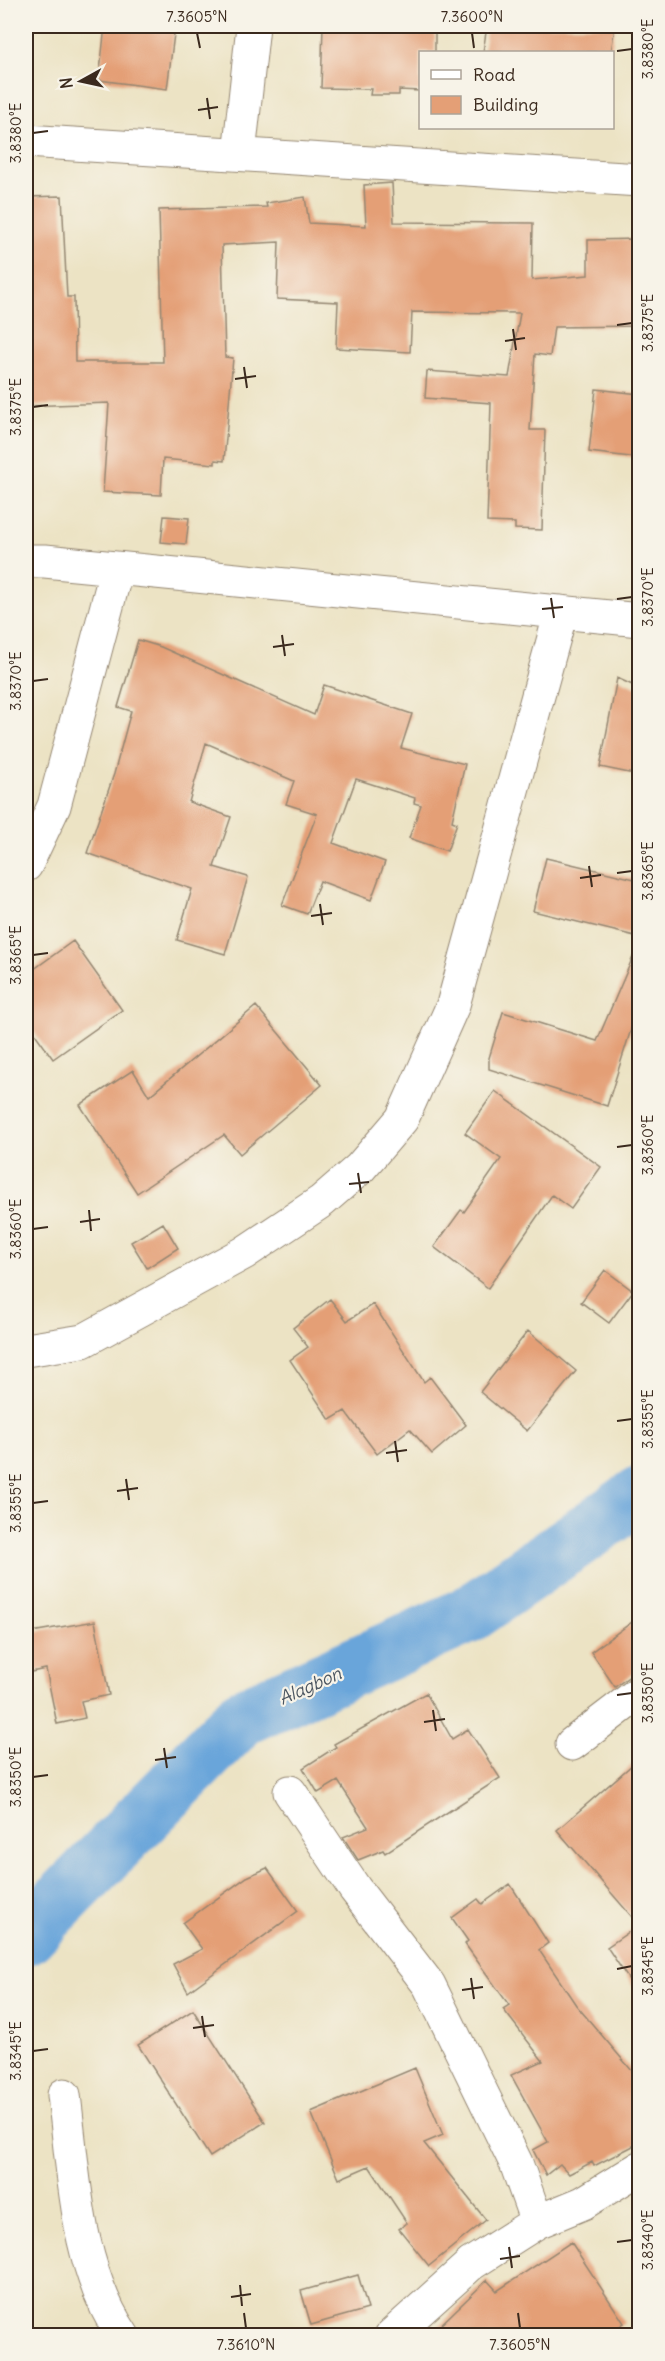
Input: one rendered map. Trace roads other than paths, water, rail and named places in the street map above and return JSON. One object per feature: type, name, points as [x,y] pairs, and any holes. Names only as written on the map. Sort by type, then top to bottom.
[{"type":"street","points":[[239,154],[253,26]]},
{"type":"street","points":[[26,141],[639,180]]},
{"type":"street","points":[[26,561],[639,620]]},
{"type":"street","points":[[26,865],[54,806],[117,568]]},
{"type":"street","points":[[26,1350],[83,1341],[244,1253],[322,1201],[360,1168],[402,1119],[453,1005],[561,612]]},
{"type":"street","points":[[572,1744],[639,1692]]},
{"type":"street","points":[[290,1792],[355,1889],[429,1985],[516,2163],[537,2222]]},
{"type":"street","points":[[64,2094],[77,2205],[94,2275],[114,2322],[123,2336]]},
{"type":"street","points":[[391,2336],[471,2264],[537,2222],[583,2203],[639,2168]]},
{"type":"waterway","name":"Alagbon","points":[[26,1936],[242,1717],[468,1615],[640,1495]]}]
